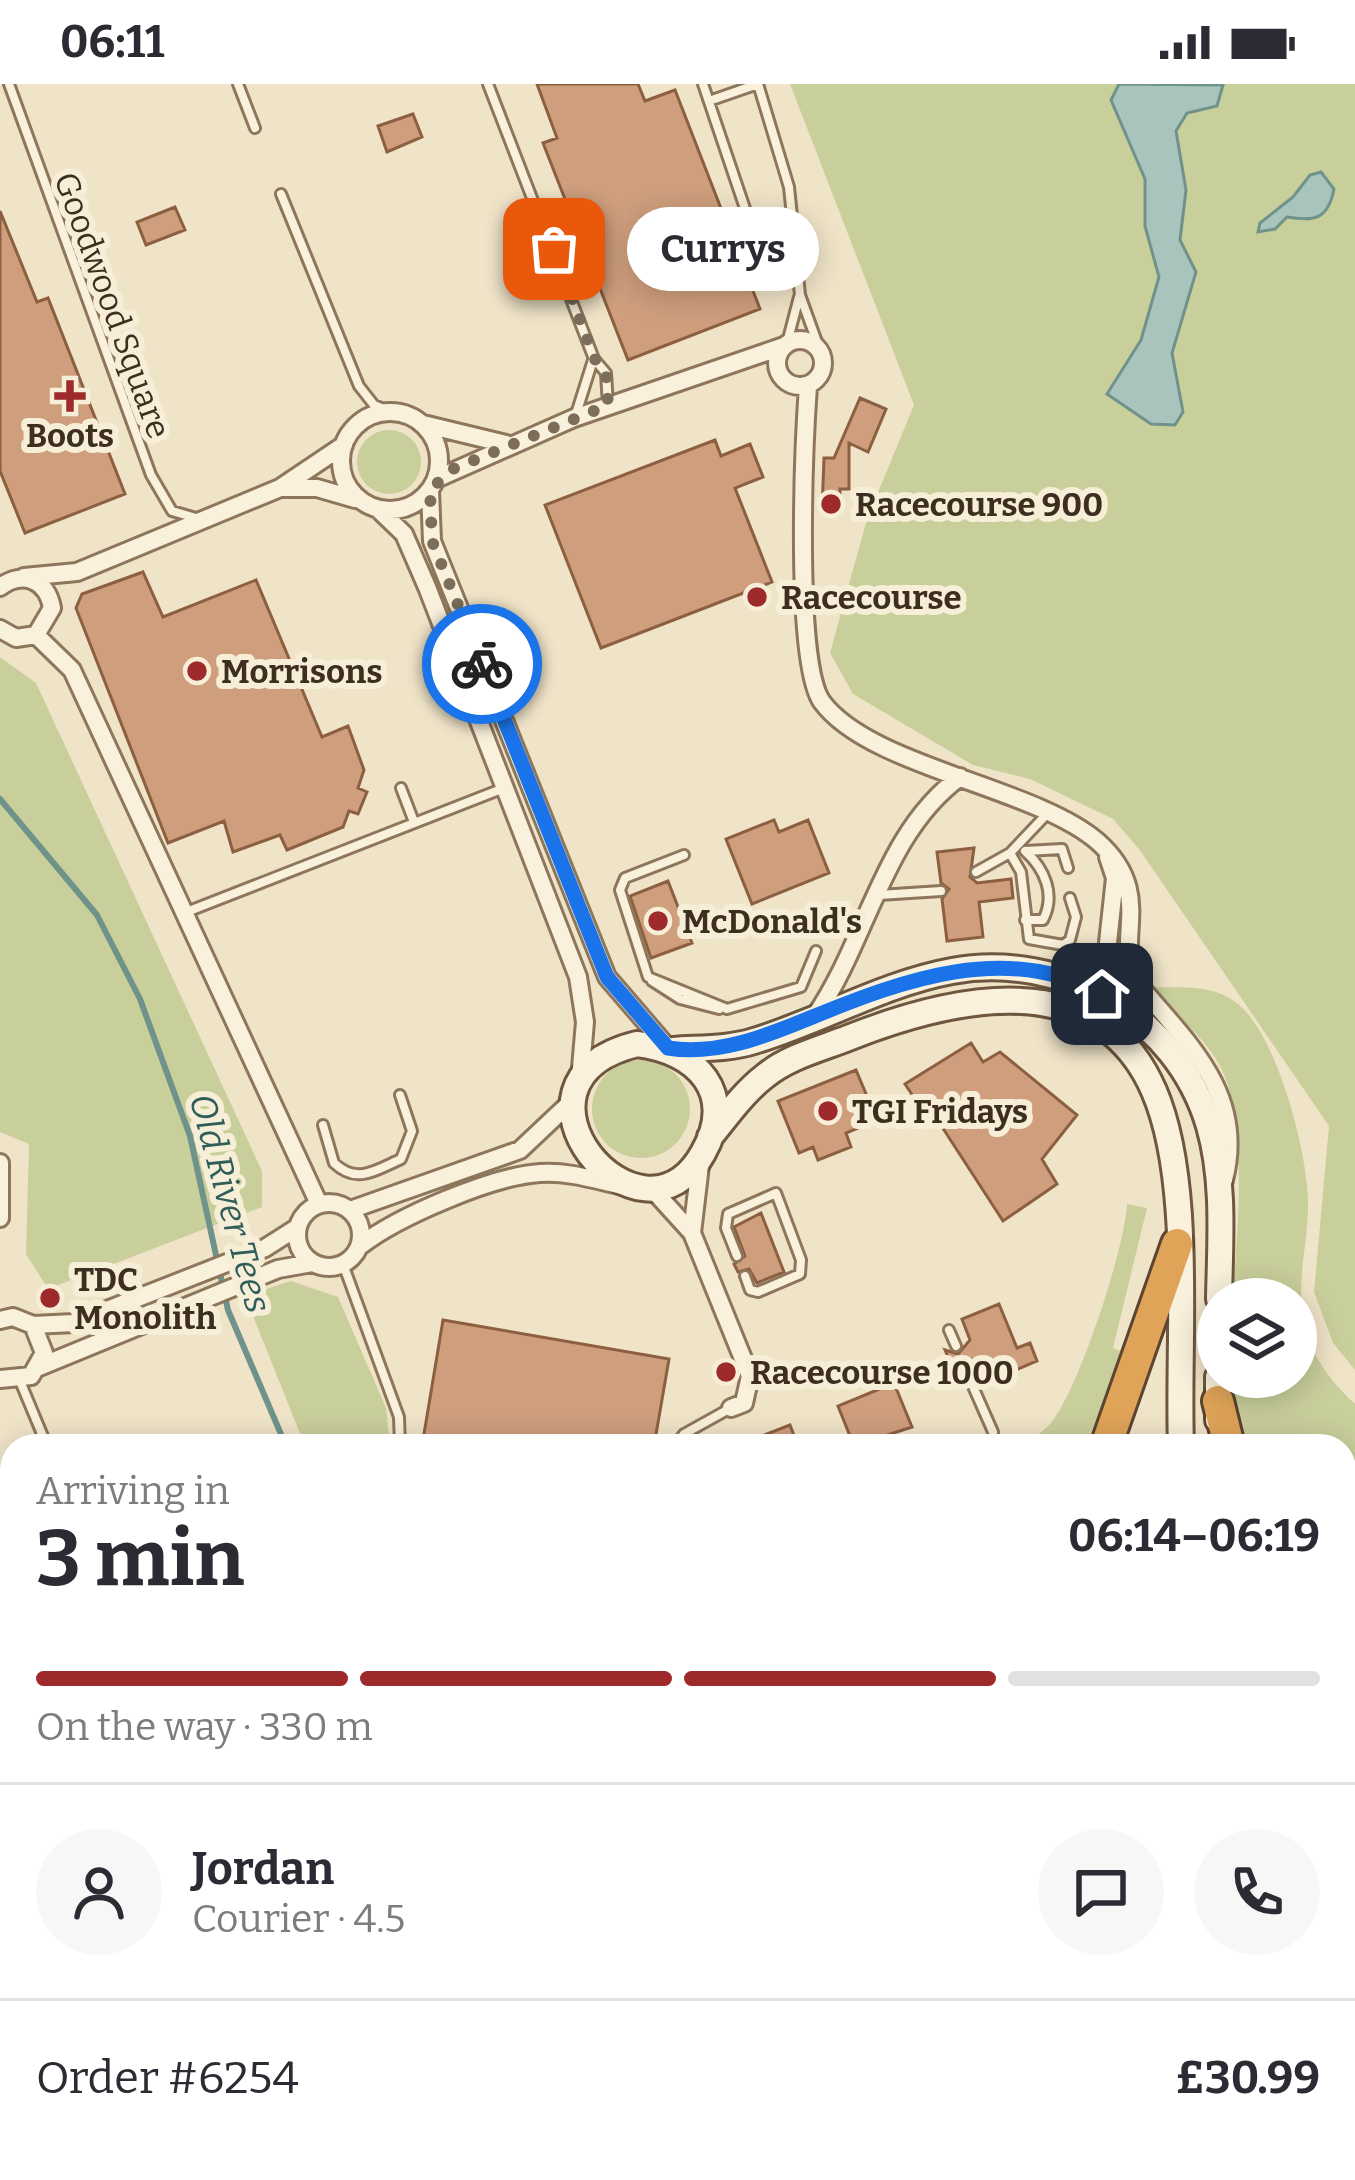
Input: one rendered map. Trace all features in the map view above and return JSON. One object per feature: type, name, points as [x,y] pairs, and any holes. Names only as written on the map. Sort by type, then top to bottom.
[{"type":"highway","points":[[1110,1434],[1177,1244]]},
{"type":"highway","points":[[1220,1398],[1226,1434]]},
{"type":"street","points":[[280,488],[317,488],[369,505],[407,508],[433,485],[506,444],[608,405],[806,341],[821,353],[822,372],[808,386],[807,654],[820,699],[862,735],[1080,830],[1123,865],[1128,879],[1131,970],[1139,986],[1184,1032],[1210,1073],[1231,1153],[1219,1203]]},
{"type":"street","points":[[778,374],[778,354],[786,344]]},
{"type":"street","points":[[728,367],[778,374],[791,386],[808,386]]},
{"type":"street","points":[[0,587],[24,578],[76,572],[280,488],[344,445],[358,424],[390,412],[506,444]]},
{"type":"street","points":[[422,424],[435,440],[432,541],[607,977],[670,1049],[693,1064],[712,1092],[692,1233]]},
{"type":"street","points":[[344,445],[341,469],[369,505],[404,534],[584,1001],[572,1120],[597,1165],[644,1190],[692,1233],[750,1376],[744,1402],[731,1408]]},
{"type":"street","points":[[36,635],[76,572]]},
{"type":"street","points":[[24,578],[41,584],[52,608]]},
{"type":"street","points":[[0,629],[16,638],[36,635]]},
{"type":"street","points":[[36,635],[72,670],[319,1204]]},
{"type":"street","points":[[815,1016],[840,980],[908,828],[960,777]]},
{"type":"street","points":[[1106,850],[1115,878],[1106,961],[1123,1006]]},
{"type":"street","points":[[319,1204],[350,1210],[520,1150],[623,1048],[751,1042],[932,976],[1005,967],[1060,976],[1123,1006],[1167,1048],[1209,1126],[1219,1203],[1220,1278]]},
{"type":"street","points":[[0,1379],[20,1381],[39,1367],[278,1269],[343,1264],[360,1246],[394,1224],[517,1177],[562,1173],[644,1190],[680,1179],[766,1075],[790,1060],[913,1012],[984,998],[1029,1000],[1101,1029],[1135,1059],[1151,1085],[1169,1136],[1177,1244],[1181,1434]]},
{"type":"street","points":[[0,1162],[0,1218]]},
{"type":"street","points":[[1,1317],[33,1325],[74,1323],[265,1248],[298,1227],[319,1204]]},
{"type":"street","points":[[350,1210],[359,1222],[360,1246]]},
{"type":"street","points":[[298,1227],[298,1244],[312,1263]]},
{"type":"street","points":[[33,1325],[42,1338],[39,1367]]},
{"type":"street","points":[[1217,1434],[1218,1398]]},
{"type":"lane","name":"Goodwood Square","points":[[9,84],[151,476],[172,512],[200,518]]},
{"type":"lane","points":[[238,84],[255,128]]},
{"type":"lane","points":[[488,84],[594,358],[606,373],[608,405]]},
{"type":"lane","points":[[703,84],[759,250],[768,256],[795,257]]},
{"type":"lane","points":[[709,101],[758,84],[789,187],[800,296],[821,353]]},
{"type":"lane","points":[[281,194],[349,364],[365,395],[390,412]]},
{"type":"lane","points":[[786,344],[800,296]]},
{"type":"lane","points":[[574,418],[594,358]]},
{"type":"lane","points":[[400,788],[414,822]]},
{"type":"lane","points":[[183,913],[504,788]]},
{"type":"lane","points":[[976,872],[1018,850],[1046,815]]},
{"type":"lane","points":[[1018,850],[1062,849],[1068,868]]},
{"type":"lane","points":[[1018,850],[1029,939],[1064,945],[1074,934],[1070,898]]},
{"type":"lane","points":[[1018,850],[1046,874],[1048,906],[1043,920],[1025,920]]},
{"type":"lane","points":[[684,855],[626,878],[620,890],[648,977],[727,1009],[801,987],[816,951]]},
{"type":"lane","points":[[879,895],[941,891]]},
{"type":"lane","points":[[323,1125],[334,1163],[365,1176],[401,1159],[412,1132],[400,1095]]},
{"type":"lane","points":[[737,1256],[726,1228],[728,1214],[776,1193],[801,1260],[800,1274],[758,1292],[750,1289],[745,1276]]},
{"type":"lane","points":[[343,1264],[399,1417],[400,1434]]},
{"type":"lane","points":[[949,1330],[956,1346]]},
{"type":"lane","points":[[964,1366],[993,1432]]},
{"type":"lane","points":[[20,1381],[42,1434]]},
{"type":"lane","points":[[684,1434],[731,1408]]},
{"type":"green space","points":[[790,84],[1355,84],[1355,1370],[1333,1343],[1317,1300],[1329,1126],[1139,849],[1113,819],[1030,779],[973,765],[853,694],[830,653],[867,519],[914,405]]},
{"type":"green space","points":[[389,430],[411,440],[421,462],[411,484],[389,494],[367,484],[357,462],[367,440]]},
{"type":"green space","points":[[0,657],[36,683],[262,1171],[262,1207],[48,1289],[26,1254],[29,1144],[0,1132]]},
{"type":"green space","points":[[1150,987],[1196,988],[1228,997],[1253,1020],[1266,1042],[1289,1100],[1304,1160],[1307,1225],[1302,1278],[1235,1278],[1238,1140],[1226,1080],[1207,1047]]},
{"type":"green space","points":[[641,1060],[676,1074],[690,1109],[676,1144],[641,1158],[606,1144],[592,1109],[606,1074]]},
{"type":"green space","points":[[1127,1204],[1147,1208],[1113,1348],[1120,1351],[1098,1420],[1090,1434],[1037,1434],[1050,1424],[1074,1382],[1109,1285]]},
{"type":"green space","points":[[291,1281],[338,1297],[386,1408],[389,1434],[300,1434],[245,1296]]},
{"type":"green space","points":[[1317,1356],[1355,1404],[1355,1434],[1235,1434],[1234,1398],[1317,1398]]},
{"type":"water","points":[[1119,84],[1223,85],[1217,106],[1187,113],[1176,131],[1186,190],[1180,240],[1196,272],[1172,353],[1183,412],[1175,425],[1151,424],[1107,394],[1141,340],[1159,277],[1145,226],[1145,179],[1111,100]]},
{"type":"water","points":[[1321,172],[1334,189],[1324,212],[1313,218],[1287,217],[1275,229],[1258,232],[1260,223],[1293,197],[1310,175]]},
{"type":"building","points":[[537,84],[638,84],[645,101],[675,90],[760,309],[628,360],[543,143],[557,138]]},
{"type":"building","points":[[413,114],[422,137],[387,152],[378,126]]},
{"type":"building","points":[[175,207],[185,230],[146,245],[137,222]]},
{"type":"building","points":[[0,211],[37,302],[48,298],[125,494],[25,533],[0,471]]},
{"type":"building","points":[[860,398],[886,409],[868,452],[849,443],[849,489],[840,489],[840,511],[822,511],[824,458],[834,458]]},
{"type":"building","points":[[715,440],[721,456],[750,444],[763,477],[735,488],[772,582],[762,586],[767,600],[751,606],[746,592],[601,648],[545,505]]},
{"type":"building","name":"Morrisons","points":[[143,572],[163,617],[256,580],[322,737],[348,726],[364,770],[358,788],[367,792],[358,814],[349,811],[343,827],[287,850],[280,835],[233,852],[224,821],[168,843],[76,608],[82,594]]},
{"type":"building","points":[[774,820],[779,832],[808,820],[829,873],[752,904],[726,839]]},
{"type":"building","points":[[974,848],[970,877],[977,883],[1011,879],[1013,898],[979,902],[983,937],[947,941],[942,899],[949,889],[941,883],[937,852]]},
{"type":"building","name":"McDonald's","points":[[668,881],[692,943],[651,958],[630,896]]},
{"type":"building","points":[[971,1043],[983,1062],[1000,1052],[1077,1115],[1042,1159],[1057,1184],[1003,1221],[933,1113],[927,1117],[905,1084]]},
{"type":"building","name":"TGI Fridays","points":[[856,1070],[877,1120],[846,1133],[851,1147],[818,1160],[813,1147],[799,1153],[778,1101]]},
{"type":"building","points":[[761,1213],[784,1272],[757,1283],[749,1269],[738,1272],[734,1264],[745,1256],[734,1227]]},
{"type":"building","points":[[999,1304],[1017,1348],[1030,1343],[1037,1361],[987,1382],[979,1360],[962,1358],[954,1370],[945,1350],[958,1354],[970,1340],[962,1319]]},
{"type":"building","points":[[443,1320],[669,1359],[656,1434],[424,1434]]},
{"type":"building","points":[[894,1383],[912,1427],[891,1434],[849,1434],[838,1406]]},
{"type":"building","points":[[790,1425],[793,1434],[767,1434]]},
{"type":"waterway","name":"Old River Tees","points":[[0,799],[97,915],[140,999],[190,1136],[228,1310],[281,1434]]},
{"type":"way so far","points":[[482,664],[432,541],[430,490],[436,479],[453,469],[608,405],[606,373],[594,358],[554,249]]},
{"type":"place","name":"Currys","points":[[554,249]]},
{"type":"place","name":"Boots","points":[[70,396]]},
{"type":"place","name":"Racecourse 900","points":[[831,504]]},
{"type":"place","name":"Racecourse","points":[[757,597]]},
{"type":"place","name":"Morrisons","points":[[197,671]]},
{"type":"place","name":"McDonald's","points":[[658,921]]},
{"type":"place","name":"TGI Fridays","points":[[828,1111]]},
{"type":"place","name":"TDC Monolith","points":[[50,1298]]},
{"type":"place","name":"Racecourse 1000","points":[[726,1372]]},
{"type":"route","points":[[482,664],[607,977],[624,1004],[668,1048],[751,1042],[893,987],[952,971],[1037,970],[1102,994]]}]
